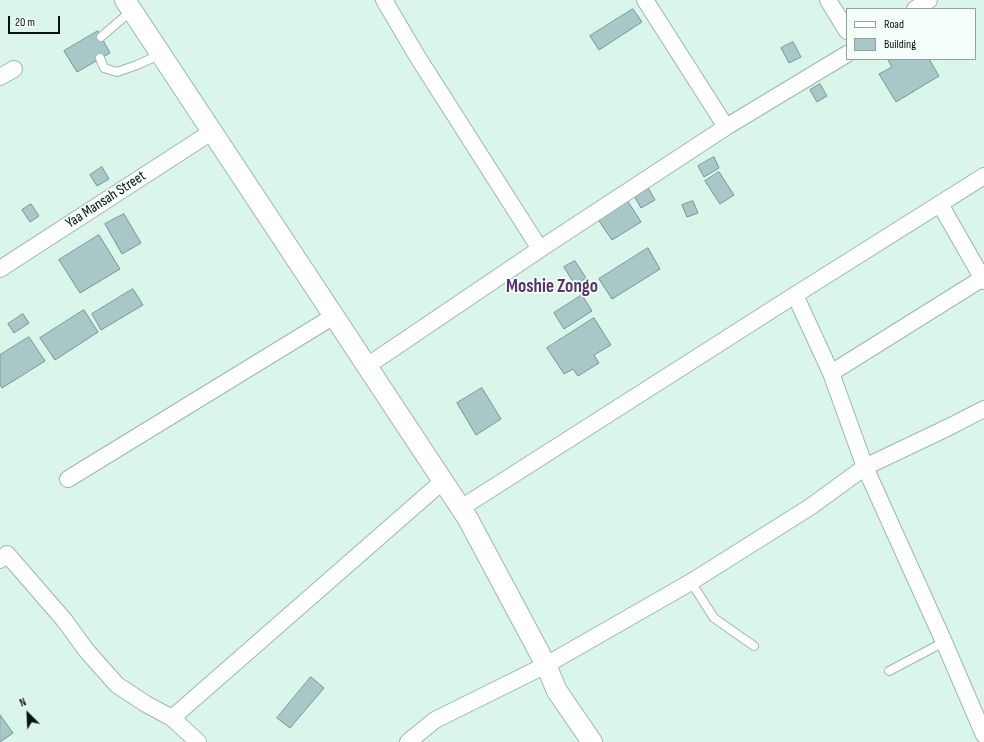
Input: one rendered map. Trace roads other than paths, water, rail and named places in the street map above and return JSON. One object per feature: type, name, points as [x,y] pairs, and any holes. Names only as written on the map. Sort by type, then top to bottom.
[{"type":"street","points":[[384,0],[421,63],[540,249]]},
{"type":"street","points":[[645,0],[726,127]]},
{"type":"street","points":[[828,0],[846,29]]},
{"type":"street","points":[[917,8],[929,0]]},
{"type":"street","points":[[128,5],[213,131],[468,519],[546,665],[557,691],[592,742]]},
{"type":"street","points":[[367,366],[540,249],[726,127],[846,55]]},
{"type":"street","points":[[0,77],[14,69]]},
{"type":"street","name":"Yaa Mansah Street","points":[[0,270],[213,131]]},
{"type":"street","points":[[461,508],[984,176]]},
{"type":"street","points":[[832,372],[983,279],[940,204]]},
{"type":"street","points":[[795,295],[832,372],[865,466],[984,735]]},
{"type":"street","points":[[68,479],[334,316]]},
{"type":"street","points":[[408,742],[435,720],[546,665],[691,582],[810,506],[865,466],[984,409]]},
{"type":"street","points":[[172,718],[443,481]]},
{"type":"street","points":[[2,553],[66,621],[86,650],[117,685],[146,704],[172,718],[198,742]]},
{"type":"lane","points":[[101,37],[128,5]]},
{"type":"lane","points":[[100,58],[104,68],[117,72],[161,54]]},
{"type":"lane","points":[[691,582],[714,618],[754,646]]},
{"type":"lane","points":[[889,671],[944,642]]},
{"type":"district","name":"Moshie Zongo","points":[[552,287]]}]
